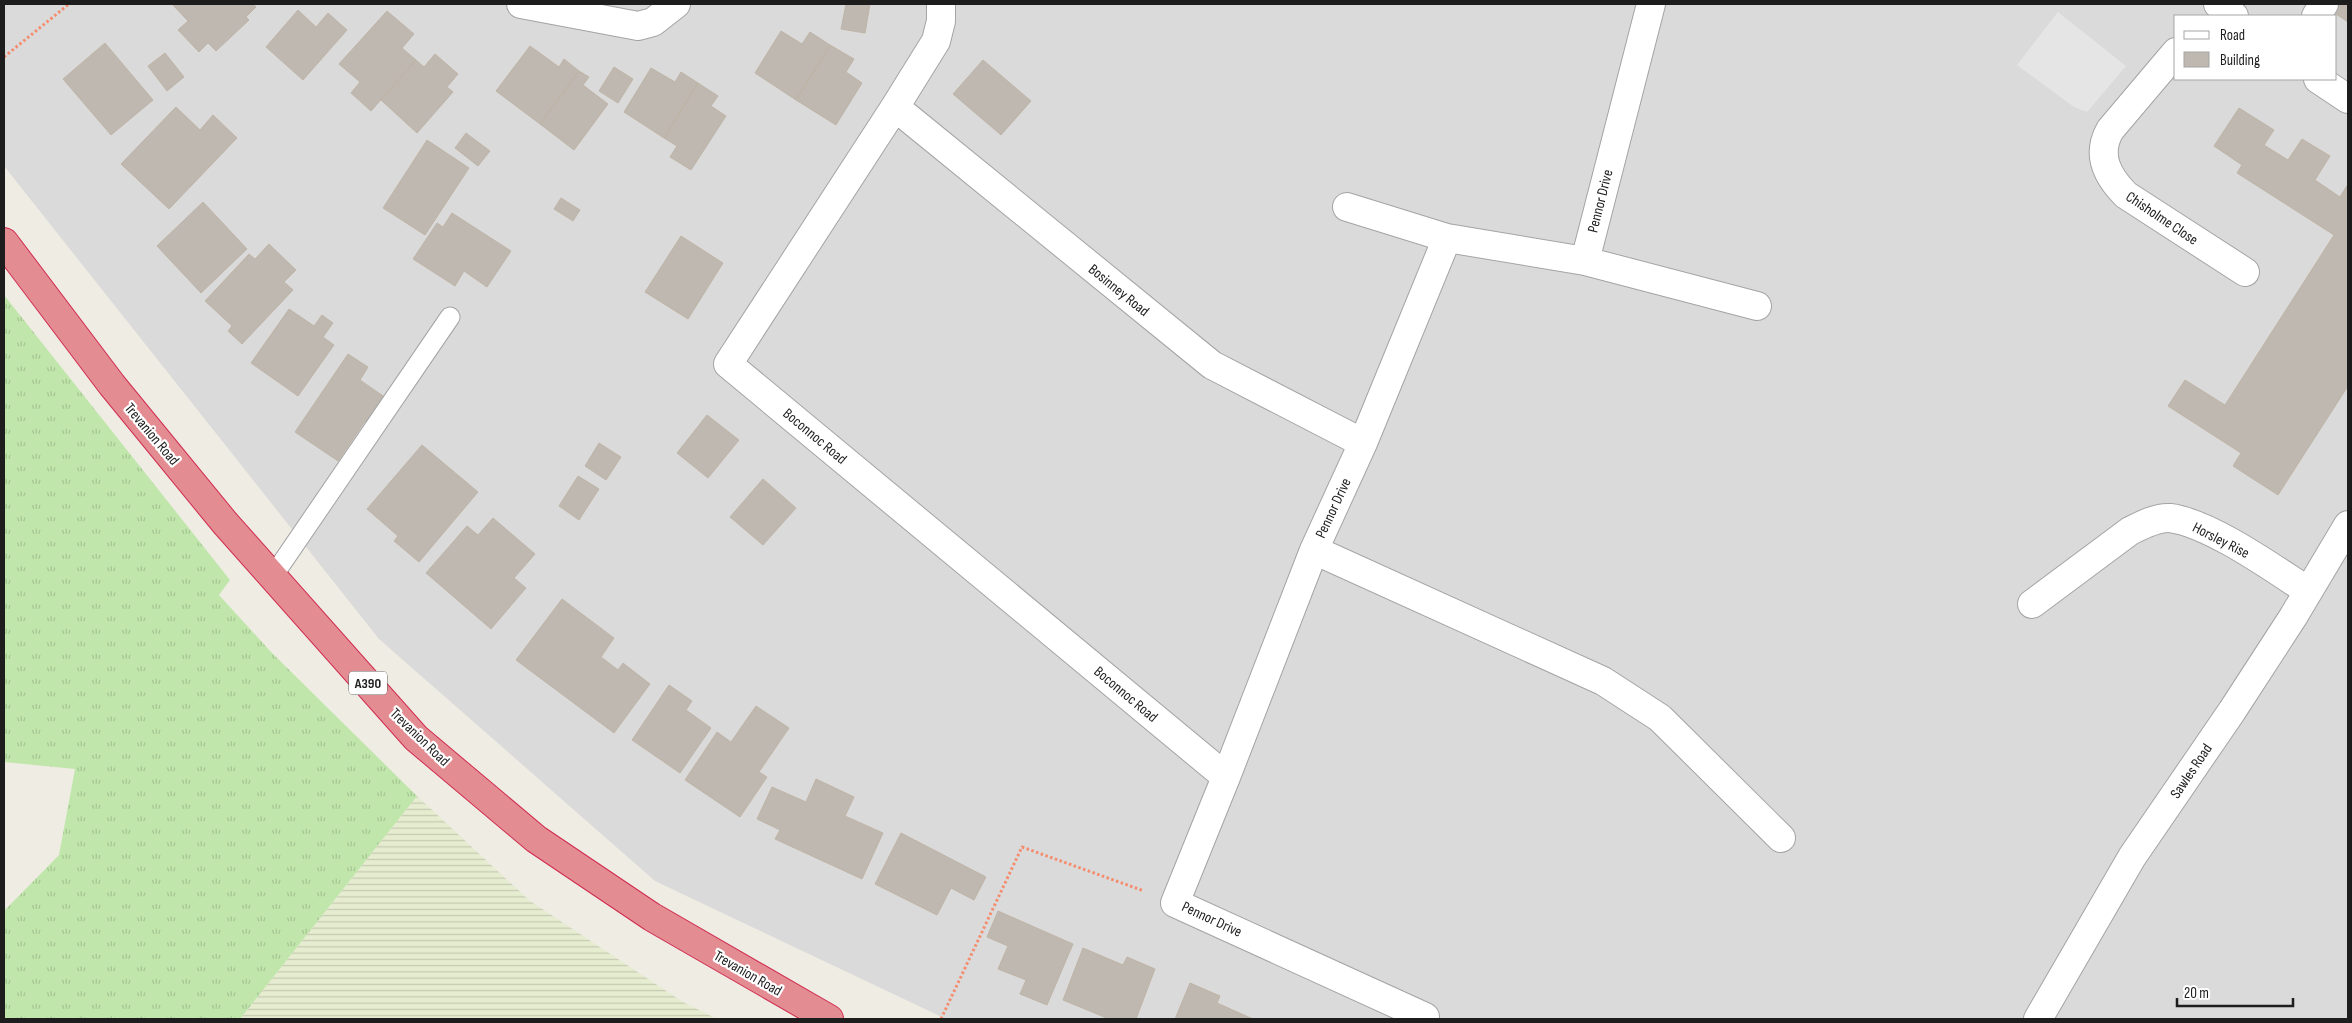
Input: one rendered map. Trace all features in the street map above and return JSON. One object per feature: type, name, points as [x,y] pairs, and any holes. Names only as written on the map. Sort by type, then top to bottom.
[{"type":"highway","name":"Trevanion Road","points":[[4,242],[112,385],[225,523],[416,738],[536,840],[652,917],[829,1019]]},
{"type":"street","points":[[521,4],[638,26],[653,22],[676,4]]},
{"type":"street","name":"Boconnoc Road","points":[[941,4],[941,21],[936,41],[728,364],[1226,777]]},
{"type":"street","name":"Pennor Drive","points":[[1585,261],[1651,4]]},
{"type":"street","points":[[2207,15],[2217,4],[2233,15]]},
{"type":"street","points":[[2317,15],[2324,4]]},
{"type":"street","name":"Chisholme Close","points":[[2174,54],[2110,130],[2103,143],[2103,156],[2115,184],[2126,195],[2245,272]]},
{"type":"street","points":[[2320,80],[2348,99]]},
{"type":"street","name":"Bosinney Road","points":[[895,107],[1212,365],[1363,443]]},
{"type":"street","points":[[1347,207],[1446,238],[1585,261],[1757,306]]},
{"type":"street","name":"Pennor Drive","points":[[1425,1017],[1175,903],[1314,550],[1363,443],[1446,238]]},
{"type":"street","name":"Horsley Rise","points":[[2032,604],[2130,530],[2147,523],[2169,518],[2196,526],[2230,542],[2308,591]]},
{"type":"street","name":"Sawles Road","points":[[2038,1019],[2132,857],[2232,711],[2348,526]]},
{"type":"street","points":[[1314,550],[1603,681],[1631,698],[1660,718],[1780,838]]},
{"type":"lane","points":[[274,576],[450,317]]},
{"type":"path","points":[[4,57],[69,4]]},
{"type":"path","points":[[941,1019],[1022,847],[1175,903]]},
{"type":"shaded area","points":[[4,4],[2348,4],[2348,1019],[946,1019],[655,881],[379,639],[4,166]]},
{"type":"shaded area","points":[[2058,12],[2126,66],[2087,112],[2074,107],[2017,65]]},
{"type":"green space","points":[[4,295],[230,580],[219,595],[271,652],[417,796],[240,1019],[4,1019],[4,911],[59,855],[75,769],[4,762]]},
{"type":"green space","points":[[417,796],[530,901],[683,1002],[717,1019],[240,1019]]},
{"type":"building","points":[[172,4],[253,4],[256,7],[246,17],[249,20],[216,51],[208,43],[199,52],[178,30],[188,21]]},
{"type":"building","points":[[846,4],[870,4],[865,33],[841,29]]},
{"type":"building","points":[[2334,4],[2348,4],[2348,22],[2330,10]]},
{"type":"building","points":[[298,10],[316,27],[328,13],[347,30],[303,80],[266,47]]},
{"type":"building","points":[[387,11],[414,34],[402,48],[416,60],[371,111],[351,93],[360,82],[339,64]]},
{"type":"building","points":[[781,31],[802,44],[810,32],[830,45],[796,100],[755,73]]},
{"type":"building","points":[[105,43],[153,100],[111,135],[63,79]]},
{"type":"building","points":[[830,45],[854,59],[846,72],[862,83],[836,125],[796,100]]},
{"type":"building","points":[[530,46],[559,67],[564,59],[579,71],[540,124],[496,91]]},
{"type":"building","points":[[165,53],[184,77],[167,91],[148,66]]},
{"type":"building","points":[[435,54],[458,74],[447,87],[453,92],[417,133],[381,100],[416,60],[424,67]]},
{"type":"building","points":[[983,60],[1031,101],[1001,135],[953,94]]},
{"type":"building","points":[[614,67],[633,79],[618,103],[599,91]]},
{"type":"building","points":[[651,68],[675,82],[681,72],[698,83],[664,138],[624,112]]},
{"type":"building","points":[[579,71],[589,77],[583,85],[608,104],[574,150],[540,124]]},
{"type":"building","points":[[698,83],[718,96],[711,106],[726,116],[691,170],[670,157],[677,146],[664,138]]},
{"type":"building","points":[[176,107],[200,130],[213,115],[237,138],[169,209],[121,164]]},
{"type":"building","points":[[2239,108],[2274,130],[2264,145],[2288,160],[2302,139],[2330,156],[2315,180],[2340,197],[2348,184],[2348,386],[2278,495],[2233,466],[2241,453],[2168,406],[2185,380],[2225,405],[2334,235],[2237,173],[2242,165],[2214,146]]},
{"type":"building","points":[[466,133],[490,151],[478,166],[455,148]]},
{"type":"building","points":[[427,140],[469,168],[425,235],[383,208]]},
{"type":"building","points":[[561,198],[580,210],[573,221],[554,209]]},
{"type":"building","points":[[203,202],[247,249],[201,293],[157,246]]},
{"type":"building","points":[[452,213],[511,251],[487,287],[464,271],[455,286],[413,259],[437,223],[443,227]]},
{"type":"building","points":[[681,236],[723,263],[688,319],[645,292]]},
{"type":"building","points":[[269,244],[296,270],[284,282],[293,290],[242,344],[228,331],[232,326],[205,301],[249,254],[255,259]]},
{"type":"building","points":[[289,309],[314,326],[322,315],[333,323],[323,337],[334,345],[298,396],[251,363]]},
{"type":"building","points":[[348,354],[368,367],[360,380],[386,398],[368,423],[365,421],[338,461],[295,432]]},
{"type":"building","points":[[707,415],[739,440],[708,478],[677,453]]},
{"type":"building","points":[[599,443],[621,457],[606,480],[585,466]]},
{"type":"building","points":[[422,445],[478,492],[419,562],[394,541],[398,536],[367,509]]},
{"type":"building","points":[[578,476],[599,489],[579,520],[559,506]]},
{"type":"building","points":[[763,479],[796,508],[763,545],[730,517]]},
{"type":"building","points":[[493,518],[535,554],[514,578],[526,588],[491,629],[426,573],[467,526],[478,535]]},
{"type":"building","points":[[562,599],[614,638],[601,657],[618,670],[623,663],[650,684],[614,733],[516,660]]},
{"type":"building","points":[[669,685],[692,701],[686,710],[711,728],[680,773],[632,740]]},
{"type":"building","points":[[756,706],[789,728],[759,772],[767,777],[740,817],[685,780],[717,732],[731,742]]},
{"type":"building","points":[[816,779],[854,797],[845,816],[883,833],[862,879],[775,839],[780,830],[757,819],[772,787],[806,802]]},
{"type":"building","points":[[901,833],[986,877],[974,900],[951,888],[937,915],[875,884]]},
{"type":"building","points":[[998,911],[1073,944],[1047,1005],[1020,994],[1026,980],[998,969],[1008,946],[987,937]]},
{"type":"building","points":[[1083,948],[1123,965],[1127,957],[1155,969],[1136,1019],[1109,1019],[1063,1000]]},
{"type":"building","points":[[1190,983],[1220,996],[1217,1003],[1253,1019],[1175,1019]]}]
